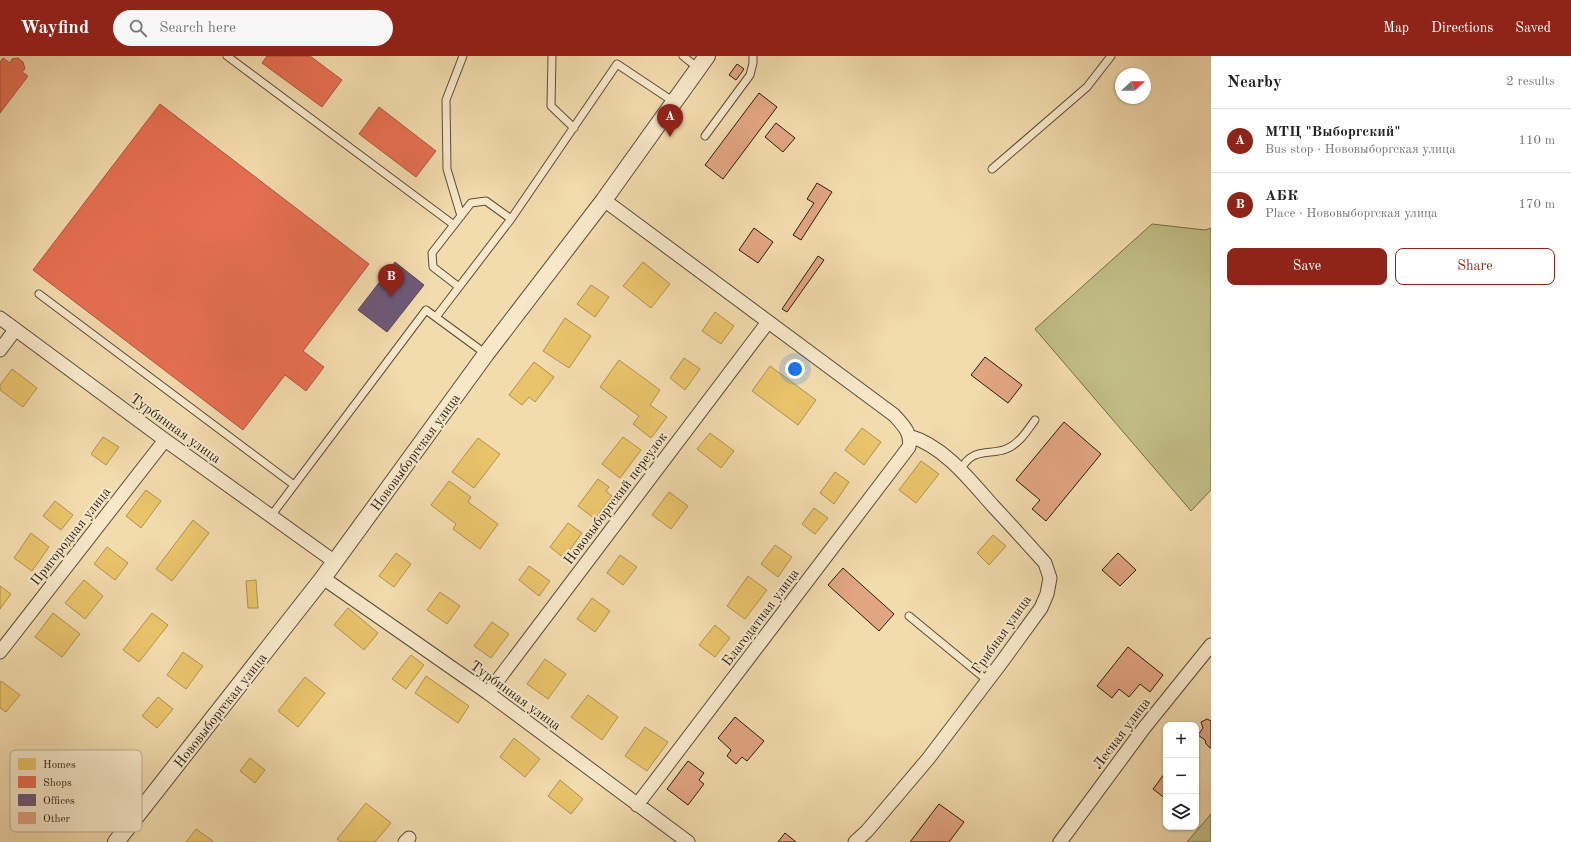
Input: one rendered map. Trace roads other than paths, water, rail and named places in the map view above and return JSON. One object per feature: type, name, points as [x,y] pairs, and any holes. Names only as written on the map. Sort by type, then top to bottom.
[{"type":"street","name":"Нововыборгская улица","points":[[142,809],[323,578],[486,354],[604,200],[703,62]]},
{"type":"street","points":[[604,200],[894,415],[904,427],[909,442]]},
{"type":"street","name":"Турбинная улица","points":[[0,318],[165,440],[335,562]]},
{"type":"street","name":"Нововыборгский переулок","points":[[488,693],[768,322]]},
{"type":"street","points":[[0,350],[15,330]]},
{"type":"street","name":"Грибная улица","points":[[855,842],[867,831],[928,759],[988,681],[1041,608],[1047,594],[1050,578],[1045,563],[960,470],[932,446],[920,439],[909,442]]},
{"type":"street","name":"Пригородная улица","points":[[0,652],[165,440]]},
{"type":"street","name":"Благодатная улица","points":[[637,805],[909,442]]},
{"type":"street","name":"Турбинная улица","points":[[323,578],[488,693],[688,842]]},
{"type":"street","name":"Лесная улица","points":[[1060,842],[1144,728],[1211,646]]},
{"type":"street","name":"Нововыборгская улица","points":[[116,842],[124,832]]},
{"type":"lane","points":[[227,56],[454,225]]},
{"type":"lane","points":[[461,216],[447,169],[446,100],[463,56]]},
{"type":"lane","points":[[552,56],[551,106],[574,128]]},
{"type":"lane","points":[[683,56],[703,62]]},
{"type":"lane","points":[[705,136],[750,75],[753,56]]},
{"type":"lane","points":[[992,169],[1087,87],[1111,56]]},
{"type":"lane","points":[[436,317],[511,219],[617,64],[674,102]]},
{"type":"lane","points":[[459,287],[434,267],[432,253],[471,203],[486,201],[511,219]]},
{"type":"lane","points":[[39,294],[294,485]]},
{"type":"lane","points":[[271,516],[426,310],[486,354]]},
{"type":"lane","points":[[960,470],[970,458],[977,454],[1006,450],[1016,444],[1035,420]]},
{"type":"lane","points":[[909,616],[988,681]]},
{"type":"place","name":"МТЦ \"Выборгский\"","points":[[670,137]]},
{"type":"place","name":"АБК","points":[[391,297]]}]
